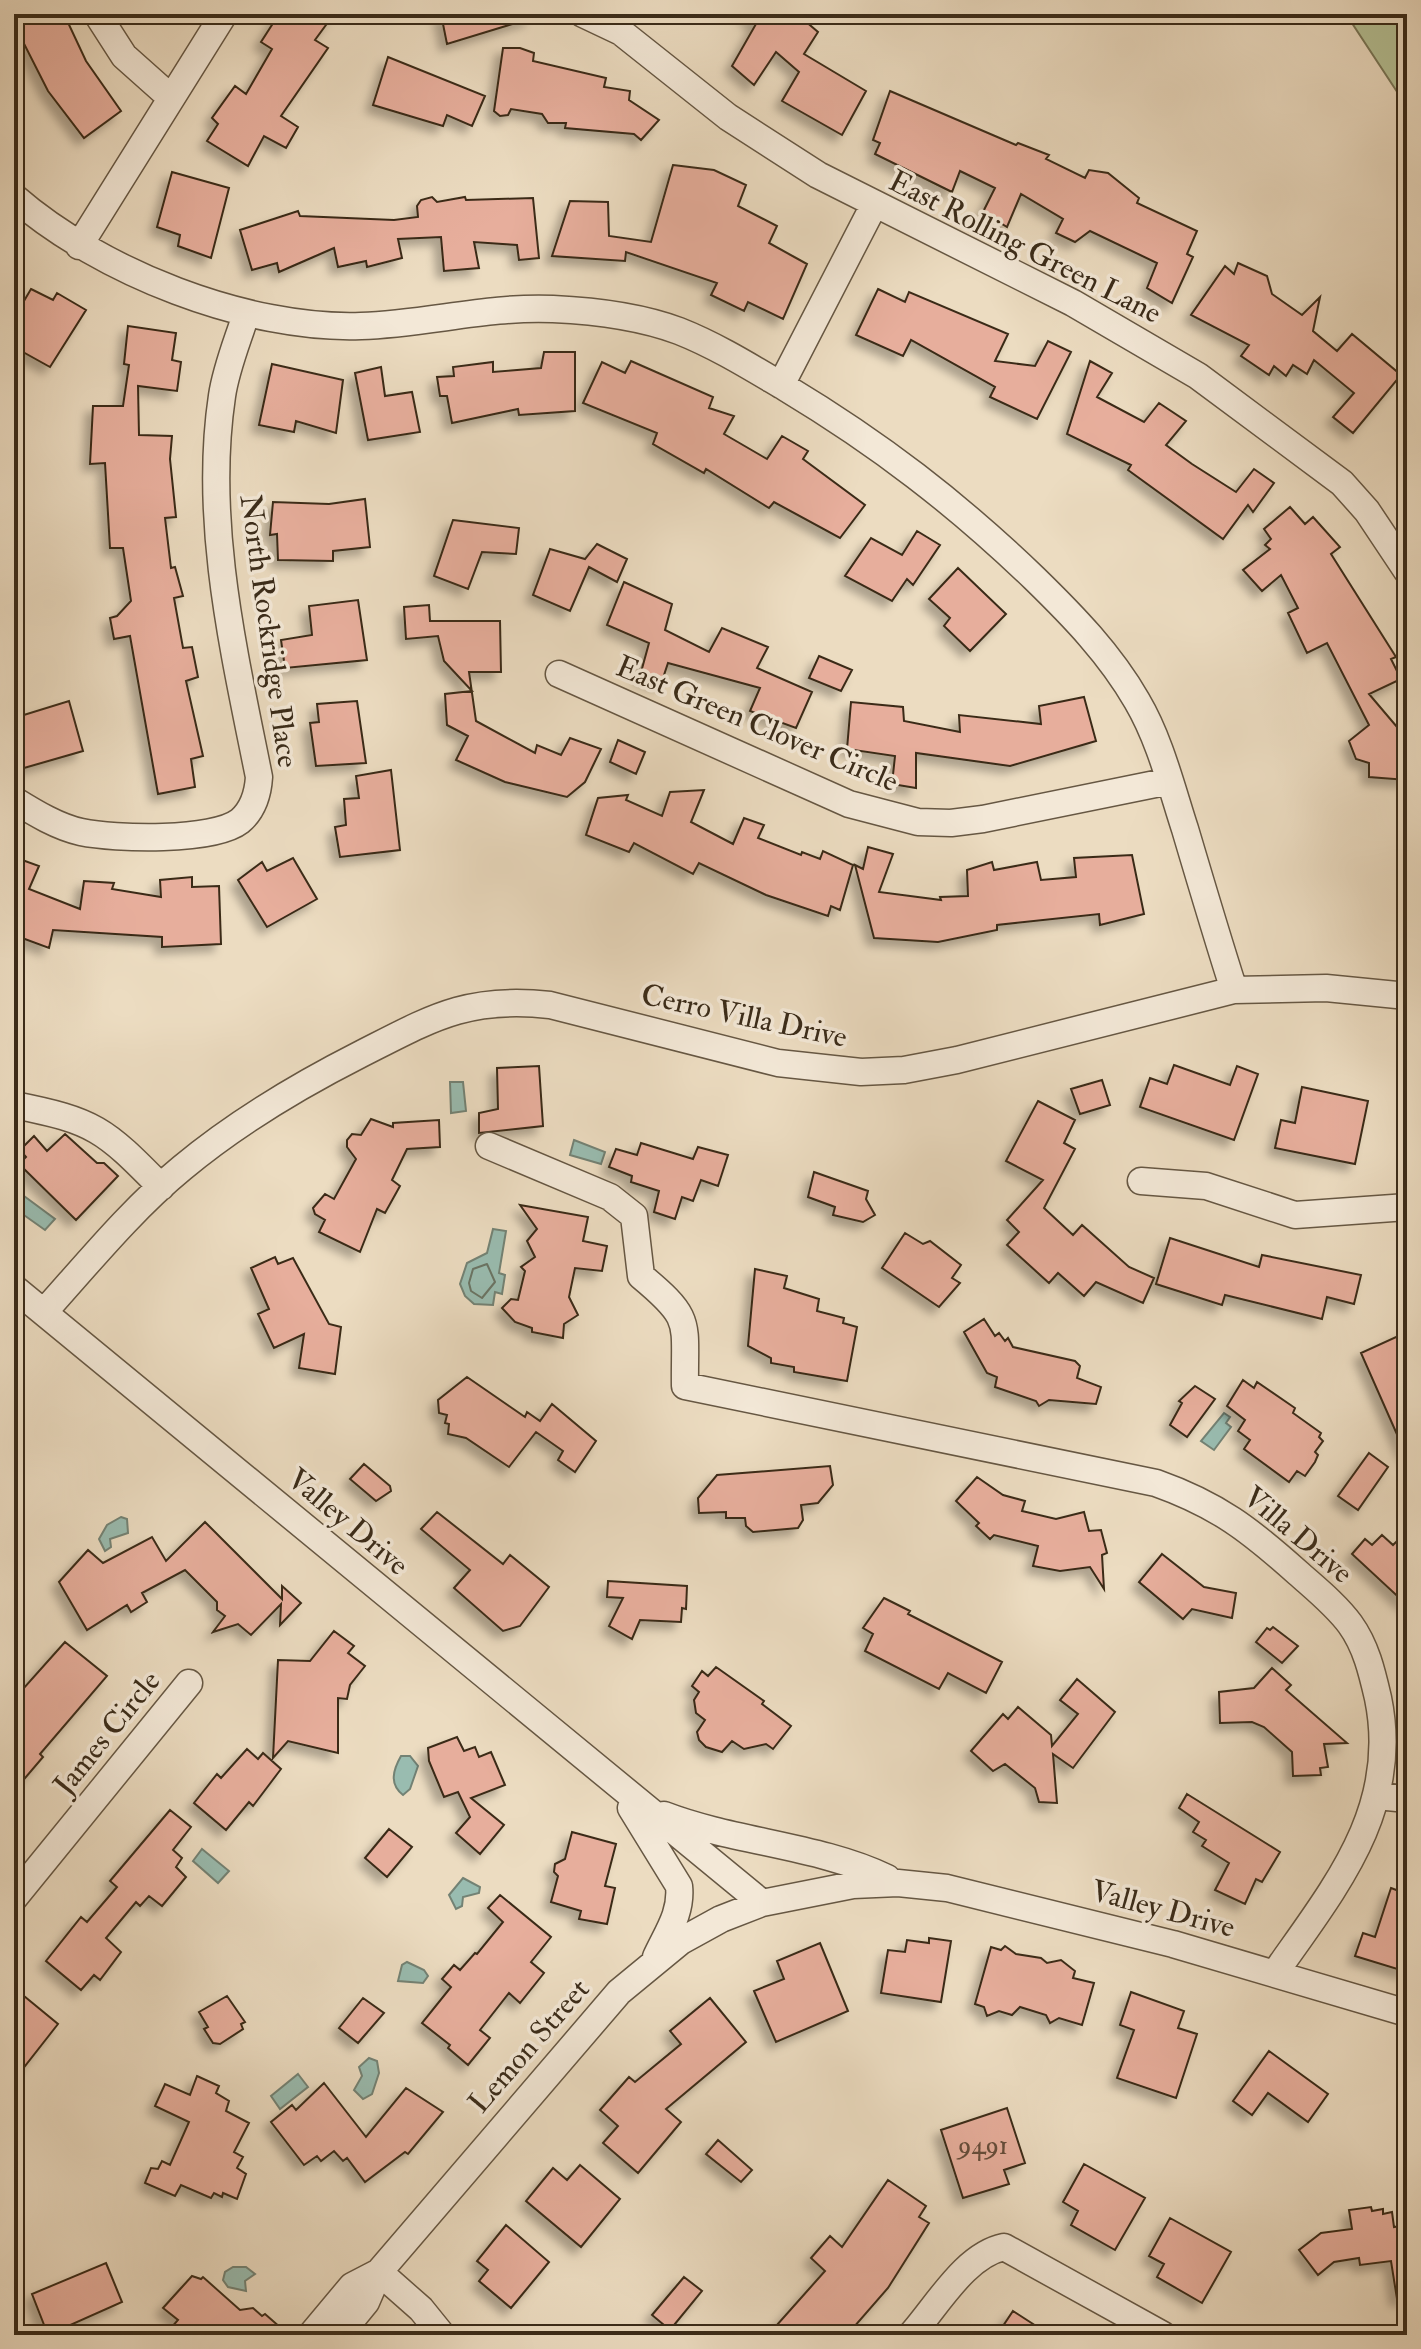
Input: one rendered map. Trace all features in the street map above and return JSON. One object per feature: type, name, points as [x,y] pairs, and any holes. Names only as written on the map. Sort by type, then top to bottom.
[{"type":"street","points":[[97,14],[124,56],[170,97]]},
{"type":"street","points":[[79,246],[224,14]]},
{"type":"street","name":"East Rolling Green Lane","points":[[583,14],[621,32],[773,148],[874,205],[1073,303],[1198,376],[1342,483],[1367,511],[1407,571]]},
{"type":"street","points":[[14,197],[45,224],[79,246],[150,279],[246,314],[328,326],[365,326],[474,312],[549,308],[618,314],[679,331],[734,357],[859,432],[942,493],[1076,619],[1107,656],[1138,703],[1170,781],[1234,990]]},
{"type":"street","points":[[781,385],[874,205]]},
{"type":"street","name":"North Rockridge Place","points":[[14,800],[79,832],[116,837],[213,832],[240,821],[247,814],[258,791],[259,777],[216,527],[216,455],[223,393],[246,314]]},
{"type":"street","name":"East Green Clover Circle","points":[[559,674],[849,804],[918,822],[951,823],[983,819],[1170,781]]},
{"type":"street","name":"Cerro Villa Drive","points":[[44,1312],[161,1187],[254,1114],[346,1061],[439,1014],[464,1007],[519,1002],[550,1005],[778,1063],[861,1072],[904,1070],[957,1060],[1234,990],[1326,988],[1407,996]]},
{"type":"street","points":[[14,1105],[73,1117],[93,1126],[114,1140],[161,1187]]},
{"type":"street","name":"Villa Drive","points":[[489,1146],[610,1197],[634,1216],[641,1276],[673,1302],[684,1318],[685,1386],[1156,1483],[1213,1505],[1258,1538],[1331,1603],[1350,1623],[1364,1648],[1383,1721],[1385,1745],[1377,1796],[1348,1865],[1275,1973]]},
{"type":"street","points":[[1141,1181],[1206,1186],[1295,1215],[1407,1207]]},
{"type":"street","name":"Valley Drive","points":[[14,1288],[618,1788],[762,1903],[853,1885],[898,1883],[947,1888],[1020,1904],[1275,1973],[1407,2013]]},
{"type":"street","name":"James Circle","points":[[14,1898],[189,1683]]},
{"type":"street","points":[[618,1788],[679,1886],[680,1900],[675,1918],[656,1959]]},
{"type":"street","points":[[1377,1796],[1407,1799]]},
{"type":"street","name":"Valley Drive","points":[[641,1806],[699,1827],[849,1864],[898,1883]]},
{"type":"street","name":"Lemon Street","points":[[339,2335],[366,2302],[379,2272],[558,2059],[619,1992],[656,1959],[702,1929],[762,1903]]},
{"type":"street","points":[[911,2335],[974,2263],[987,2251],[1004,2247],[1163,2335]]},
{"type":"street","points":[[379,2272],[421,2309],[442,2335]]},
{"type":"street","name":"Lemon Street","points":[[311,2335],[352,2286],[379,2272]]},
{"type":"green space","points":[[1346,14],[1407,14],[1407,107]]},
{"type":"water","points":[[450,1082],[463,1082],[466,1111],[451,1113]]},
{"type":"water","points":[[574,1140],[605,1152],[601,1164],[570,1155]]},
{"type":"water","points":[[24,1196],[55,1219],[45,1230],[21,1213],[24,1206],[20,1200]]},
{"type":"water","points":[[493,1229],[506,1231],[499,1273],[505,1275],[502,1294],[495,1292],[493,1305],[474,1304],[465,1296],[460,1284],[467,1263],[487,1253]]},
{"type":"water","points":[[1224,1413],[1230,1417],[1226,1423],[1231,1427],[1214,1450],[1201,1441]]},
{"type":"water","points":[[121,1517],[127,1519],[128,1533],[110,1539],[111,1547],[105,1551],[99,1539],[107,1525]]},
{"type":"water","points":[[401,1756],[410,1756],[418,1766],[410,1789],[403,1795],[394,1782]]},
{"type":"water","points":[[202,1849],[229,1871],[218,1883],[193,1861]]},
{"type":"water","points":[[463,1878],[480,1887],[479,1893],[463,1897],[462,1906],[456,1909],[449,1895]]},
{"type":"water","points":[[407,1962],[424,1970],[428,1976],[423,1983],[398,1981],[402,1965]]},
{"type":"water","points":[[369,2058],[377,2061],[379,2073],[372,2094],[363,2099],[354,2090],[362,2076],[359,2067]]},
{"type":"water","points":[[298,2074],[308,2087],[280,2109],[271,2096]]},
{"type":"water","points":[[233,2267],[246,2267],[255,2274],[245,2281],[246,2291],[228,2287],[223,2280],[225,2272]]},
{"type":"building","points":[[20,14],[64,14],[86,61],[121,111],[84,138],[48,91],[14,24],[14,18]]},
{"type":"building","points":[[279,14],[334,14],[315,40],[328,48],[281,116],[298,127],[286,148],[264,136],[248,166],[207,141],[218,124],[212,118],[235,86],[246,94],[272,49],[261,42]]},
{"type":"building","points":[[441,14],[531,14],[532,18],[447,44]]},
{"type":"building","points":[[745,14],[797,14],[818,32],[804,54],[866,91],[842,135],[782,101],[799,72],[776,52],[754,85],[732,66],[756,24]]},
{"type":"building","points":[[503,48],[520,48],[534,53],[533,61],[606,78],[604,87],[630,91],[629,100],[659,120],[641,140],[634,134],[565,128],[566,123],[548,123],[542,114],[511,109],[508,115],[500,116],[494,111]]},
{"type":"building","points":[[388,57],[485,96],[472,126],[447,115],[443,126],[373,105]]},
{"type":"building","points":[[890,91],[1016,145],[1018,143],[1049,155],[1046,159],[1085,178],[1089,170],[1108,173],[1139,198],[1137,203],[1197,231],[1187,254],[1193,257],[1172,303],[1147,288],[1157,263],[1090,231],[1075,242],[1056,233],[1063,219],[1021,194],[1007,227],[983,212],[995,188],[960,171],[952,192],[875,154],[880,143],[873,140]]},
{"type":"building","points":[[673,165],[714,170],[746,185],[738,206],[777,226],[769,243],[807,264],[783,319],[748,302],[744,311],[711,295],[717,283],[626,252],[625,261],[552,256],[570,201],[608,202],[609,236],[651,242]]},
{"type":"building","points":[[172,172],[229,188],[211,258],[178,246],[180,235],[157,227]]},
{"type":"building","points":[[432,197],[437,202],[465,197],[466,200],[533,198],[539,258],[519,260],[517,245],[474,242],[479,268],[444,271],[441,237],[398,239],[402,258],[367,267],[366,261],[338,267],[334,248],[279,272],[277,263],[252,270],[240,230],[298,211],[300,216],[394,220],[418,217],[417,206],[421,200]]},
{"type":"building","points":[[1238,263],[1267,276],[1272,294],[1302,315],[1320,297],[1313,331],[1337,351],[1352,334],[1401,375],[1353,433],[1333,417],[1354,393],[1314,360],[1307,374],[1293,365],[1286,376],[1274,366],[1269,375],[1241,356],[1249,345],[1191,315],[1225,266],[1234,274]]},
{"type":"building","points":[[31,289],[53,300],[57,293],[86,310],[50,367],[14,347],[14,318]]},
{"type":"building","points":[[878,289],[905,302],[909,292],[1008,334],[995,361],[1035,366],[1048,341],[1071,352],[1037,419],[990,397],[995,387],[911,340],[903,356],[856,335]]},
{"type":"building","points":[[128,326],[176,333],[172,360],[181,362],[177,391],[138,386],[139,435],[172,436],[170,459],[176,517],[165,518],[171,568],[175,567],[183,596],[174,598],[183,648],[192,647],[198,677],[186,681],[203,756],[191,759],[195,787],[158,794],[130,636],[114,639],[110,618],[117,616],[131,601],[123,548],[110,548],[105,463],[90,464],[93,406],[123,406],[129,365],[124,364]]},
{"type":"building","points":[[544,352],[575,352],[575,411],[519,415],[518,409],[452,423],[447,396],[440,396],[437,377],[454,376],[453,367],[493,362],[493,372],[541,368]]},
{"type":"building","points":[[631,361],[713,397],[709,408],[734,416],[724,434],[767,459],[782,436],[808,451],[803,459],[865,505],[840,538],[774,502],[769,508],[706,469],[704,473],[653,444],[657,433],[583,403],[602,362],[625,373]]},
{"type":"building","points":[[1090,361],[1112,373],[1097,397],[1144,422],[1159,403],[1186,421],[1166,445],[1192,464],[1236,492],[1254,469],[1274,483],[1253,512],[1248,505],[1223,539],[1128,470],[1131,465],[1067,434]]},
{"type":"building","points":[[272,364],[343,380],[336,433],[296,421],[294,432],[259,425]]},
{"type":"building","points":[[381,367],[385,396],[412,392],[420,432],[368,440],[355,373]]},
{"type":"building","points":[[365,499],[370,547],[333,551],[333,561],[278,560],[277,534],[270,535],[273,502],[329,504]]},
{"type":"building","points":[[1290,507],[1305,524],[1313,517],[1340,547],[1331,554],[1396,657],[1391,659],[1401,679],[1369,694],[1397,727],[1407,728],[1407,780],[1369,777],[1369,763],[1356,759],[1349,741],[1369,725],[1327,643],[1307,653],[1288,613],[1298,608],[1281,575],[1262,591],[1243,570],[1270,549],[1265,545],[1271,539],[1264,529]]},
{"type":"building","points":[[453,520],[519,528],[516,554],[482,552],[468,589],[434,576]]},
{"type":"building","points":[[917,531],[940,545],[913,585],[907,579],[892,601],[845,576],[871,538],[902,555]]},
{"type":"building","points":[[597,544],[627,559],[617,582],[589,567],[570,611],[533,595],[550,549],[585,559]]},
{"type":"building","points":[[958,568],[1006,614],[970,651],[944,626],[950,618],[929,599]]},
{"type":"building","points":[[624,582],[672,604],[665,630],[709,652],[722,628],[768,647],[757,668],[812,692],[796,728],[750,711],[760,688],[668,663],[661,684],[640,676],[649,643],[607,625]]},
{"type":"building","points":[[358,600],[367,660],[285,668],[281,640],[312,635],[309,606]]},
{"type":"building","points":[[429,605],[430,621],[500,621],[501,672],[469,672],[472,691],[444,661],[438,636],[406,639],[404,607]]},
{"type":"building","points":[[819,656],[852,670],[841,691],[809,678]]},
{"type":"building","points":[[472,691],[476,721],[535,753],[537,745],[561,755],[570,738],[601,749],[585,782],[567,797],[505,782],[456,760],[468,736],[447,725],[445,694]]},
{"type":"building","points":[[1084,697],[1096,741],[1010,766],[916,753],[916,788],[892,784],[895,756],[847,749],[851,702],[903,707],[904,721],[960,732],[959,715],[1041,724],[1039,706]]},
{"type":"building","points":[[69,701],[83,751],[24,768],[14,734],[14,718]]},
{"type":"building","points":[[357,701],[366,763],[316,766],[310,723],[319,722],[317,704]]},
{"type":"building","points":[[618,740],[645,752],[636,774],[610,762]]},
{"type":"building","points":[[391,770],[400,850],[340,857],[335,827],[346,825],[344,799],[359,798],[356,776]]},
{"type":"building","points":[[704,790],[691,822],[733,844],[744,818],[764,825],[758,838],[820,859],[823,851],[853,865],[840,910],[831,906],[828,916],[766,895],[699,863],[693,874],[634,843],[629,852],[586,835],[598,798],[628,795],[626,800],[662,816],[670,792]]},
{"type":"building","points":[[868,847],[893,854],[879,892],[941,900],[940,897],[968,896],[967,870],[992,862],[994,870],[1037,862],[1041,880],[1076,877],[1074,858],[1132,855],[1144,914],[1100,925],[1099,914],[997,925],[997,930],[938,942],[874,938],[855,865],[863,869]]},
{"type":"building","points":[[14,857],[39,866],[29,889],[80,909],[84,881],[114,883],[112,889],[161,897],[160,880],[192,877],[192,887],[219,886],[221,944],[162,947],[162,937],[53,930],[49,948],[14,935]]},
{"type":"building","points":[[293,858],[317,899],[267,927],[238,880],[262,862],[267,871]]},
{"type":"building","points":[[1174,1065],[1230,1085],[1237,1066],[1258,1074],[1234,1140],[1140,1107],[1150,1078],[1167,1084]]},
{"type":"building","points":[[539,1066],[543,1126],[479,1133],[479,1113],[498,1109],[497,1068]]},
{"type":"building","points":[[1102,1080],[1110,1105],[1080,1114],[1071,1089]]},
{"type":"building","points":[[1302,1087],[1368,1101],[1355,1164],[1275,1148],[1281,1120],[1295,1123]]},
{"type":"building","points":[[1038,1101],[1075,1120],[1064,1143],[1075,1149],[1044,1208],[1073,1235],[1082,1225],[1129,1267],[1154,1278],[1143,1303],[1096,1282],[1084,1296],[1058,1273],[1049,1283],[1007,1245],[1019,1232],[1007,1220],[1043,1180],[1006,1161]]},
{"type":"building","points":[[371,1119],[393,1127],[393,1123],[439,1120],[440,1147],[407,1149],[392,1180],[400,1186],[385,1213],[377,1209],[360,1252],[319,1232],[325,1220],[315,1214],[313,1208],[325,1194],[334,1199],[356,1159],[347,1147],[347,1140],[352,1134],[361,1135]]},
{"type":"building","points":[[65,1134],[97,1163],[104,1163],[118,1176],[76,1220],[19,1164],[26,1157],[20,1150],[34,1136],[47,1151]]},
{"type":"building","points":[[641,1143],[693,1159],[698,1147],[728,1155],[718,1186],[701,1180],[693,1201],[682,1197],[675,1219],[654,1212],[659,1191],[631,1182],[632,1176],[609,1167],[616,1149],[637,1155]]},
{"type":"building","points":[[814,1172],[868,1191],[866,1199],[875,1215],[863,1222],[833,1215],[835,1207],[808,1197]]},
{"type":"building","points":[[520,1205],[588,1217],[583,1241],[607,1246],[602,1271],[575,1268],[569,1297],[578,1315],[564,1324],[563,1338],[532,1332],[532,1328],[515,1322],[502,1308],[511,1299],[518,1300],[525,1271],[521,1267],[535,1257],[527,1241],[537,1229]]},
{"type":"building","points":[[905,1233],[923,1244],[930,1241],[961,1265],[952,1278],[960,1283],[939,1307],[882,1268]]},
{"type":"building","points":[[1170,1238],[1259,1267],[1262,1255],[1361,1275],[1354,1304],[1327,1297],[1322,1319],[1225,1295],[1222,1305],[1156,1284]]},
{"type":"building","points":[[275,1257],[278,1264],[293,1258],[329,1324],[341,1327],[335,1374],[299,1368],[304,1334],[274,1348],[258,1314],[269,1309],[251,1268]]},
{"type":"building","points":[[755,1269],[787,1276],[784,1288],[819,1299],[817,1311],[844,1318],[843,1323],[857,1327],[847,1381],[794,1372],[794,1367],[771,1363],[771,1358],[748,1346]]},
{"type":"building","points":[[984,1319],[995,1336],[999,1333],[1005,1341],[1008,1338],[1013,1347],[1075,1361],[1080,1366],[1077,1378],[1101,1387],[1096,1404],[1049,1400],[1039,1406],[1036,1401],[995,1387],[997,1377],[987,1373],[964,1332]]},
{"type":"building","points":[[1407,1332],[1407,1457],[1361,1353]]},
{"type":"building","points":[[467,1377],[525,1417],[527,1412],[540,1421],[552,1404],[596,1441],[575,1472],[558,1460],[563,1451],[536,1432],[509,1467],[466,1438],[448,1434],[449,1424],[445,1423],[447,1415],[439,1413],[438,1400]]},
{"type":"building","points":[[1243,1380],[1254,1388],[1257,1382],[1295,1408],[1293,1413],[1321,1433],[1319,1437],[1323,1441],[1315,1452],[1318,1455],[1305,1476],[1297,1471],[1289,1482],[1244,1449],[1250,1440],[1238,1431],[1245,1420],[1227,1406]]},
{"type":"building","points":[[1195,1386],[1215,1399],[1187,1437],[1170,1425],[1182,1403],[1179,1401]]},
{"type":"building","points":[[1369,1453],[1388,1467],[1358,1510],[1338,1496]]},
{"type":"building","points":[[364,1464],[390,1486],[391,1491],[376,1501],[350,1479]]},
{"type":"building","points":[[830,1466],[833,1485],[818,1503],[801,1505],[803,1520],[798,1528],[753,1532],[746,1526],[745,1518],[726,1518],[726,1512],[699,1513],[698,1498],[717,1475]]},
{"type":"building","points":[[977,1477],[1003,1495],[1025,1501],[1022,1511],[1056,1519],[1084,1512],[1089,1531],[1101,1530],[1107,1553],[1102,1555],[1104,1589],[1090,1567],[1060,1571],[1033,1566],[1038,1546],[994,1535],[990,1539],[976,1526],[979,1523],[956,1501]]},
{"type":"building","points":[[437,1512],[503,1564],[510,1555],[549,1587],[520,1626],[503,1631],[454,1588],[470,1570],[421,1529]]},
{"type":"building","points":[[205,1522],[282,1599],[282,1586],[301,1603],[280,1625],[281,1604],[251,1635],[238,1624],[213,1632],[225,1616],[217,1610],[217,1602],[185,1570],[142,1593],[147,1602],[131,1612],[127,1605],[87,1630],[59,1582],[88,1550],[103,1563],[152,1537],[166,1561]]},
{"type":"building","points":[[1382,1535],[1393,1545],[1398,1540],[1407,1548],[1407,1605],[1352,1554],[1365,1539],[1372,1545]]},
{"type":"building","points":[[1162,1554],[1204,1587],[1236,1593],[1232,1618],[1192,1609],[1183,1619],[1139,1582]]},
{"type":"building","points":[[608,1581],[687,1586],[686,1609],[682,1608],[681,1622],[640,1620],[632,1639],[609,1626],[623,1598],[607,1597]]},
{"type":"building","points":[[884,1598],[910,1611],[908,1614],[1002,1662],[986,1693],[948,1673],[939,1689],[865,1651],[873,1634],[863,1628]]},
{"type":"building","points":[[1273,1627],[1298,1646],[1282,1663],[1256,1642],[1267,1628],[1270,1630]]},
{"type":"building","points":[[334,1631],[354,1646],[348,1653],[365,1666],[350,1685],[347,1699],[338,1698],[338,1753],[288,1741],[273,1758],[278,1660],[310,1661]]},
{"type":"building","points":[[65,1642],[107,1676],[40,1754],[43,1757],[14,1791],[14,1680],[24,1688]]},
{"type":"building","points":[[716,1667],[764,1701],[762,1704],[791,1726],[773,1749],[766,1744],[744,1749],[732,1741],[722,1752],[706,1747],[699,1740],[697,1732],[705,1720],[696,1713],[694,1700],[699,1692],[692,1686],[702,1671],[708,1676]]},
{"type":"building","points":[[1272,1668],[1291,1685],[1286,1690],[1347,1743],[1324,1744],[1328,1767],[1320,1768],[1321,1775],[1293,1776],[1292,1752],[1264,1727],[1252,1722],[1220,1723],[1219,1692],[1254,1688]]},
{"type":"building","points":[[1077,1679],[1115,1712],[1073,1768],[1053,1754],[1057,1803],[1039,1802],[1035,1788],[1005,1764],[993,1771],[971,1751],[1003,1714],[1008,1719],[1018,1707],[1051,1735],[1052,1746],[1078,1714],[1060,1700]]},
{"type":"building","points":[[457,1737],[464,1751],[475,1747],[479,1757],[491,1752],[505,1785],[471,1798],[504,1825],[480,1854],[456,1833],[470,1817],[458,1792],[444,1797],[429,1761],[428,1748]]},
{"type":"building","points":[[247,1749],[258,1759],[263,1753],[281,1769],[253,1806],[249,1802],[226,1830],[194,1803],[217,1774],[221,1778]]},
{"type":"building","points":[[1187,1794],[1280,1852],[1262,1882],[1256,1879],[1245,1904],[1215,1890],[1229,1863],[1202,1846],[1206,1840],[1193,1832],[1199,1822],[1179,1808]]},
{"type":"building","points":[[170,1810],[191,1827],[173,1850],[182,1858],[176,1867],[186,1877],[162,1906],[149,1896],[140,1906],[136,1902],[106,1938],[121,1952],[100,1980],[94,1975],[81,1990],[46,1961],[81,1917],[87,1922],[117,1887],[110,1881]]},
{"type":"building","points":[[389,1829],[412,1847],[387,1877],[365,1858]]},
{"type":"building","points":[[572,1832],[616,1844],[605,1886],[615,1888],[607,1924],[579,1919],[581,1911],[551,1902],[558,1876],[554,1872],[555,1864],[565,1859]]},
{"type":"building","points":[[1391,1888],[1407,1894],[1407,1972],[1355,1956],[1363,1933],[1375,1937]]},
{"type":"building","points":[[500,1895],[551,1937],[531,1962],[544,1973],[520,2003],[509,1993],[480,2030],[490,2038],[468,2065],[448,2048],[450,2045],[422,2023],[451,1987],[442,1979],[454,1965],[460,1970],[503,1922],[488,1908]]},
{"type":"building","points":[[929,1938],[951,1941],[941,2002],[881,1993],[888,1950],[905,1952],[907,1940],[929,1943]]},
{"type":"building","points":[[820,1943],[848,2011],[776,2042],[754,1991],[784,1979],[777,1961]]},
{"type":"building","points":[[1005,1946],[1016,1954],[1041,1958],[1047,1963],[1061,1960],[1075,1971],[1073,1978],[1094,1983],[1082,2025],[1059,2018],[1050,2023],[1046,2015],[1020,2007],[1012,2015],[999,2011],[987,2016],[984,2007],[975,2004],[991,1947],[1001,1950]]},
{"type":"building","points":[[1131,1992],[1184,2011],[1178,2028],[1197,2034],[1176,2098],[1117,2078],[1134,2030],[1120,2025]]},
{"type":"building","points":[[24,1996],[58,2024],[14,2080],[14,2009]]},
{"type":"building","points":[[227,1996],[245,2022],[241,2024],[243,2029],[220,2044],[213,2043],[204,2029],[208,2027],[199,2012]]},
{"type":"building","points":[[363,1998],[384,2013],[358,2043],[339,2028]]},
{"type":"building","points":[[710,1998],[746,2042],[666,2109],[681,2122],[638,2173],[603,2143],[618,2126],[600,2110],[629,2077],[635,2082],[681,2044],[670,2031]]},
{"type":"building","points":[[1269,2051],[1328,2094],[1308,2122],[1268,2093],[1252,2115],[1233,2101]]},
{"type":"building","points":[[197,2076],[219,2086],[216,2093],[229,2101],[226,2111],[249,2123],[234,2152],[243,2157],[237,2168],[246,2174],[237,2199],[223,2193],[222,2197],[214,2193],[211,2198],[181,2185],[175,2196],[145,2183],[151,2168],[158,2169],[162,2161],[170,2165],[189,2122],[155,2106],[165,2084],[190,2095]]},
{"type":"building","points":[[324,2083],[366,2137],[406,2088],[443,2112],[408,2154],[405,2152],[365,2182],[347,2158],[343,2161],[334,2151],[321,2161],[317,2156],[304,2165],[271,2122],[292,2105],[296,2110]]},
{"type":"building","points":[[1007,2108],[1025,2163],[1004,2170],[1009,2184],[963,2198],[941,2130]]},
{"type":"building","points":[[718,2140],[752,2170],[741,2182],[706,2154]]},
{"type":"building","points":[[1084,2164],[1145,2198],[1115,2250],[1071,2225],[1078,2211],[1063,2202]]},
{"type":"building","points":[[580,2165],[620,2199],[581,2247],[526,2201],[553,2168],[567,2180]]},
{"type":"building","points":[[888,2180],[926,2206],[919,2217],[929,2223],[888,2288],[847,2335],[768,2335],[825,2271],[811,2258],[830,2236],[842,2247]]},
{"type":"building","points":[[1371,2207],[1372,2211],[1383,2209],[1383,2214],[1392,2212],[1394,2227],[1407,2225],[1407,2298],[1397,2299],[1391,2261],[1360,2265],[1359,2258],[1334,2262],[1318,2275],[1299,2250],[1321,2233],[1352,2229],[1349,2210]]},
{"type":"building","points":[[1170,2218],[1231,2252],[1202,2303],[1157,2277],[1164,2264],[1149,2256]]},
{"type":"building","points":[[506,2225],[549,2262],[511,2308],[479,2281],[488,2270],[477,2261]]},
{"type":"building","points":[[106,2263],[122,2302],[48,2335],[32,2294]]},
{"type":"building","points":[[192,2276],[203,2277],[240,2310],[253,2308],[262,2316],[265,2314],[289,2335],[179,2335],[171,2328],[178,2320],[163,2308]]},
{"type":"building","points":[[684,2277],[702,2291],[670,2330],[652,2315]]},
{"type":"building","points":[[1013,2311],[1050,2335],[997,2335]]}]
